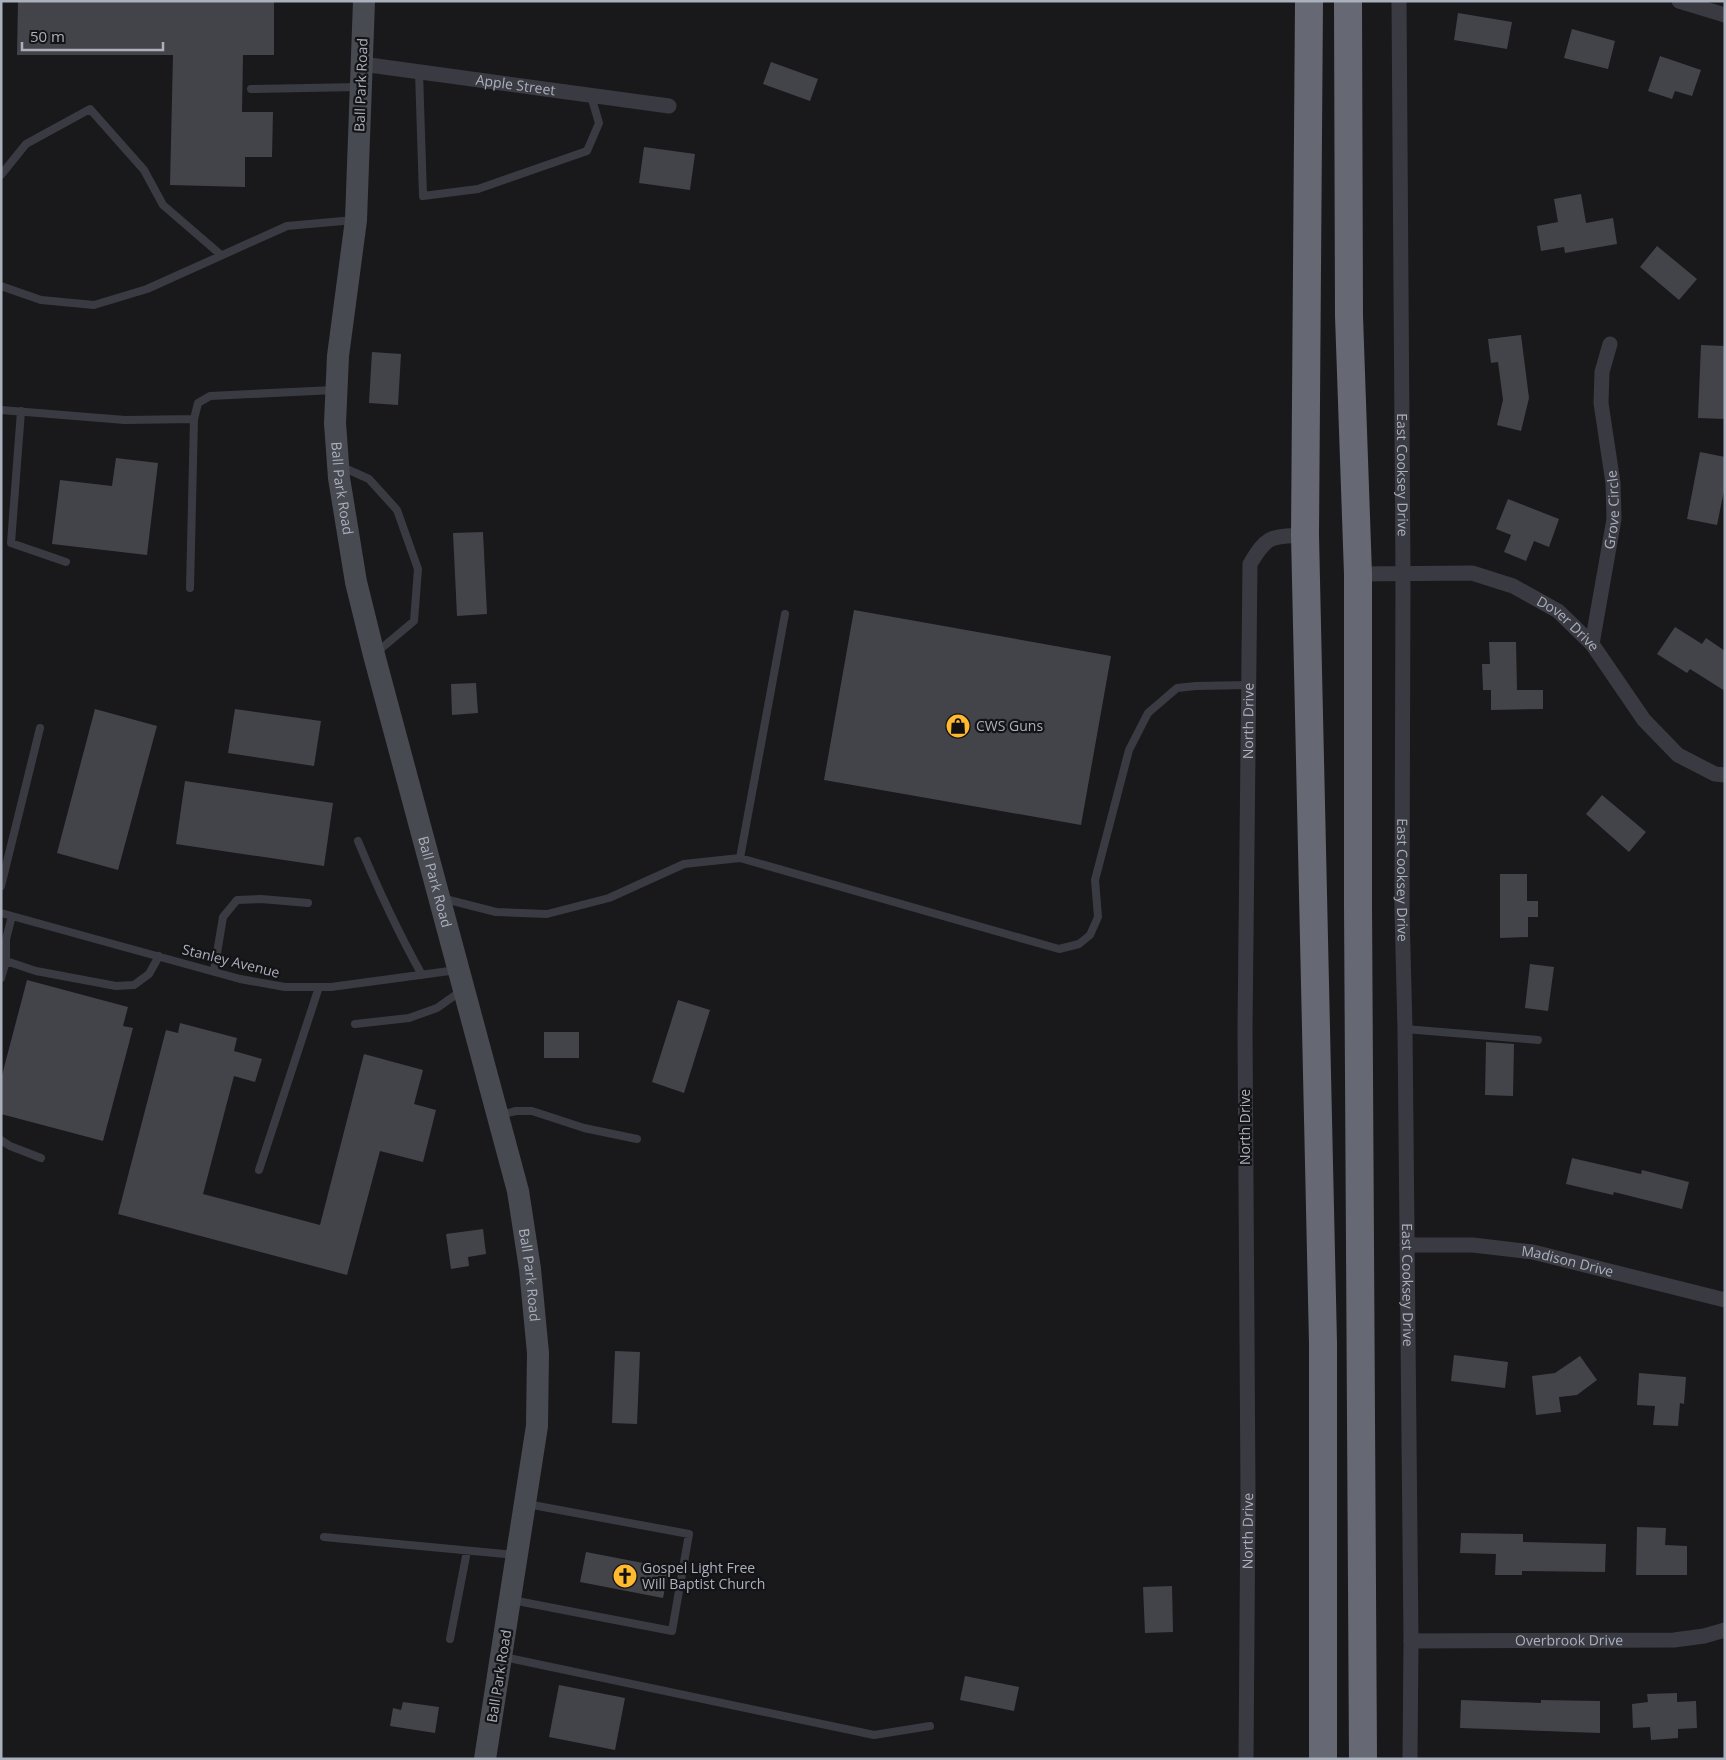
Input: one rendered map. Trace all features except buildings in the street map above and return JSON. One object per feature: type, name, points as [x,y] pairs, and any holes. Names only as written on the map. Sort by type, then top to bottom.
[{"type":"highway","points":[[1309,1],[1305,535],[1323,1343],[1323,1759]]},
{"type":"highway","points":[[1348,1],[1349,316],[1358,574],[1363,1759]]},
{"type":"street","name":"Ball Park Road","points":[[364,1],[356,220],[338,356],[336,390],[335,423],[338,466],[356,582],[374,655],[518,1191],[530,1269],[538,1353],[537,1426],[485,1759]]},
{"type":"street","name":"East Cooksey Drive","points":[[1399,1],[1403,573],[1402,911],[1406,1029],[1410,1759]]},
{"type":"street","points":[[1679,1],[1725,15]]},
{"type":"street","name":"Apple Street","points":[[362,64],[668,106]]},
{"type":"street","name":"Grove Circle","points":[[1592,644],[1614,519],[1614,483],[1600,403],[1602,372],[1610,344]]},
{"type":"street","name":"North Drive","points":[[1246,1759],[1248,1495],[1244,1029],[1250,564],[1261,546],[1274,536],[1305,535]]},
{"type":"street","name":"Dover Drive","points":[[1358,574],[1472,573],[1514,586],[1558,611],[1592,644],[1644,720],[1678,755],[1715,774],[1725,775]]},
{"type":"street","name":"Madison Drive","points":[[1407,1245],[1473,1245],[1533,1252],[1725,1300]]},
{"type":"street","name":"Overbrook Drive","points":[[1410,1641],[1674,1640],[1704,1636],[1725,1630]]},
{"type":"lane","points":[[419,72],[423,196],[478,189],[587,152],[599,123],[591,96]]},
{"type":"lane","points":[[251,89],[361,87]]},
{"type":"lane","points":[[1,176],[26,144],[90,109],[144,170],[163,205],[222,256]]},
{"type":"lane","points":[[1,286],[41,300],[94,306],[147,289],[287,226],[356,220]]},
{"type":"lane","points":[[190,588],[194,418],[198,403],[210,396],[336,390]]},
{"type":"lane","points":[[1,410],[125,420],[194,418]]},
{"type":"lane","points":[[22,411],[11,543],[66,562]]},
{"type":"lane","points":[[338,466],[369,479],[397,510],[418,569],[414,621],[374,655]]},
{"type":"lane","points":[[740,858],[785,614]]},
{"type":"lane","points":[[440,897],[496,912],[547,914],[609,898],[684,864],[740,858],[1059,949],[1079,944],[1090,935],[1098,917],[1095,880],[1128,750],[1148,713],[1177,688],[1248,685]]},
{"type":"lane","points":[[1,886],[40,728]]},
{"type":"lane","points":[[358,841],[378,890],[400,936],[422,975]]},
{"type":"lane","points":[[214,971],[223,917],[237,900],[261,898],[308,903]]},
{"type":"lane","name":"Stanley Avenue","points":[[1,913],[240,979],[285,987],[331,987],[422,975],[462,980]]},
{"type":"lane","points":[[1,978],[6,960],[6,939],[12,916]]},
{"type":"lane","points":[[6,960],[36,971],[116,986],[134,985],[149,974],[159,956]]},
{"type":"lane","points":[[355,1024],[409,1018],[437,1008],[462,980]]},
{"type":"lane","points":[[258,1170],[319,987]]},
{"type":"lane","points":[[1406,1029],[1538,1040]]},
{"type":"lane","points":[[498,1116],[516,1111],[532,1111],[584,1128],[637,1139]]},
{"type":"lane","points":[[1,1140],[10,1146],[41,1158]]},
{"type":"lane","points":[[510,1599],[672,1631],[689,1534],[525,1504]]},
{"type":"lane","points":[[324,1537],[517,1555]]},
{"type":"lane","points":[[450,1639],[468,1551]]},
{"type":"lane","points":[[502,1656],[874,1735],[930,1726]]},
{"type":"place","name":"CWS Guns","points":[[958,726]]},
{"type":"place","name":"Gospel Light Free Will Baptist Church","points":[[625,1576]]}]
